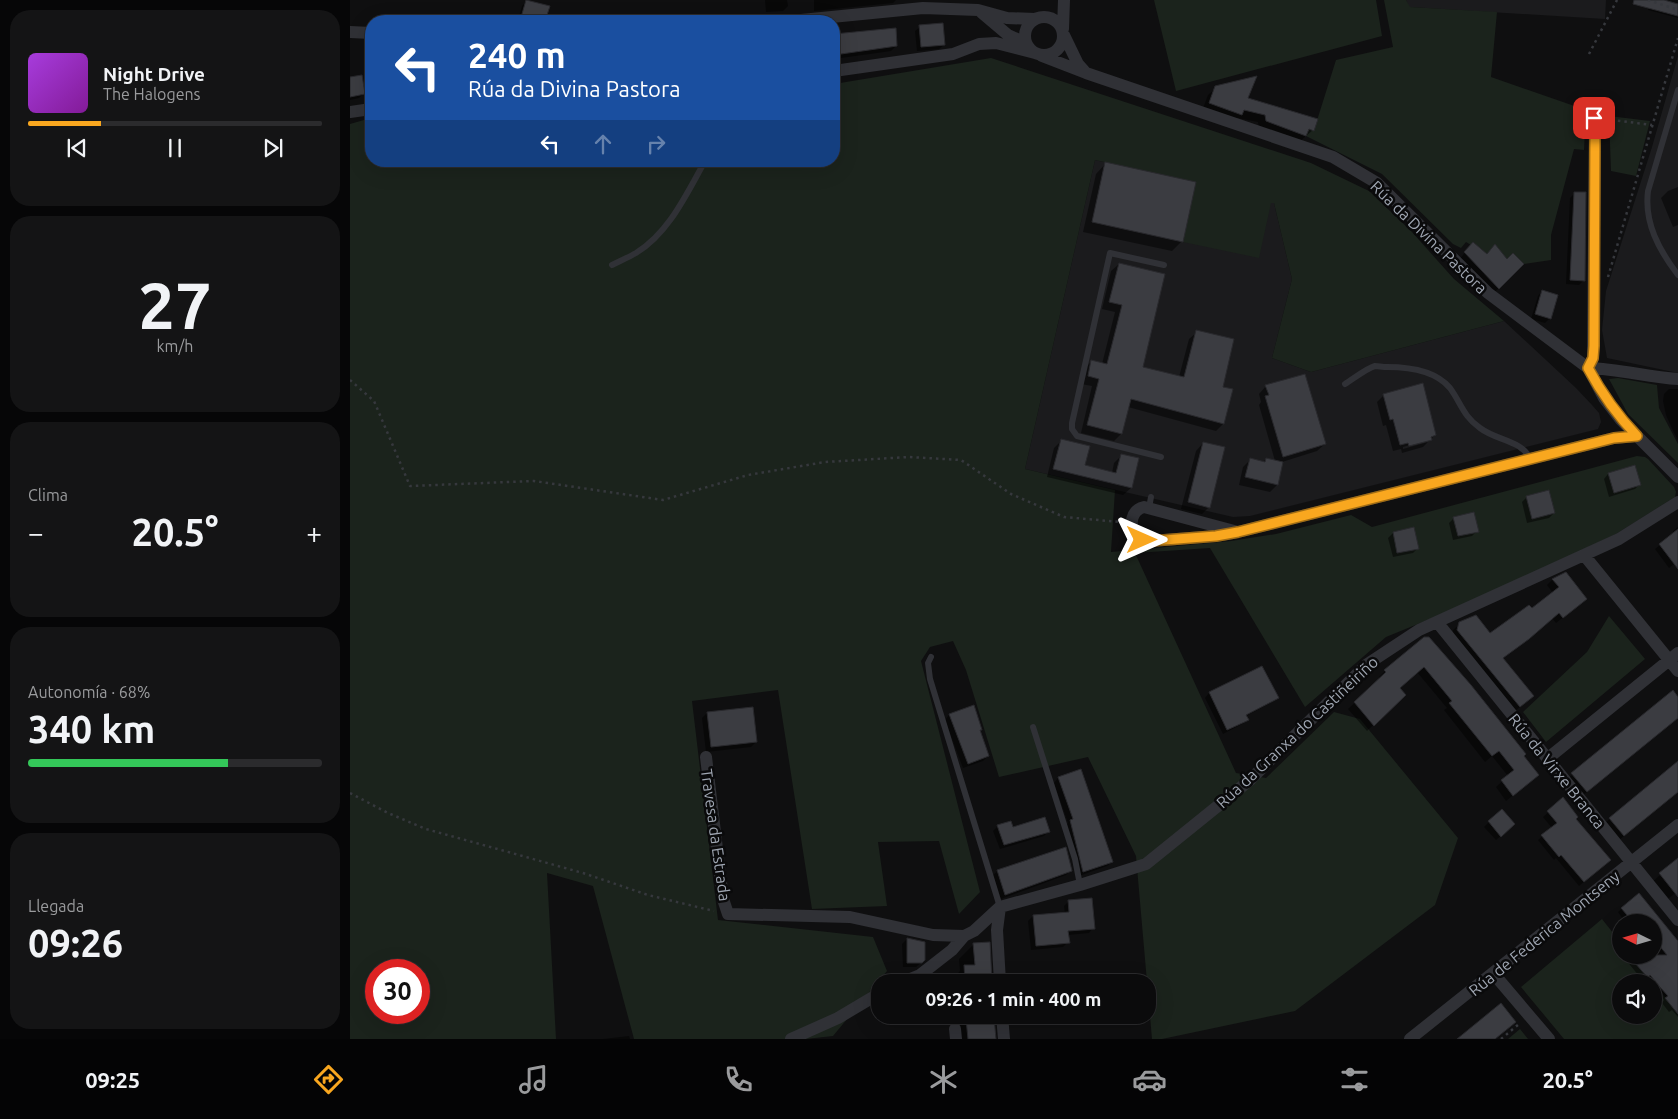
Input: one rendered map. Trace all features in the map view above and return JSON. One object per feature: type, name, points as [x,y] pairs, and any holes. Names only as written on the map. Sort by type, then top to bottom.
[{"type":"street","points":[[1048,17],[1063,0]]},
{"type":"street","points":[[1035,19],[1026,29],[1026,42],[1029,49],[1038,55],[1049,56],[1060,48],[1063,32],[1063,0]]},
{"type":"street","points":[[840,16],[923,8],[982,13],[1007,18],[1035,19],[1048,17],[1054,20],[1063,32],[1078,64],[1086,73]]},
{"type":"street","points":[[982,13],[1008,35],[1026,42]]},
{"type":"street","points":[[840,70],[953,54],[979,44],[985,34],[987,25],[982,13]]},
{"type":"street","points":[[350,32],[365,33]]},
{"type":"street","name":"Rúa da Divina Pastora","points":[[979,44],[996,43],[1038,55],[1333,157],[1377,183],[1488,293],[1588,368],[1604,398],[1621,420],[1678,477]]},
{"type":"street","points":[[1590,104],[1594,118],[1595,138],[1594,346],[1593,358],[1588,368],[1614,369],[1659,378],[1678,379]]},
{"type":"street","points":[[350,112],[365,109]]},
{"type":"street","points":[[1238,532],[1150,503],[1137,510],[1131,524],[1135,535],[1142,540],[1216,536],[1238,532],[1614,438],[1637,436]]},
{"type":"street","name":"Rúa da Granxa do Castiñeiriño","points":[[1000,907],[1146,864],[1250,780],[1366,665],[1419,630],[1620,539],[1678,502]]},
{"type":"street","points":[[1547,759],[1675,661],[1584,555]]},
{"type":"street","name":"Rúa da Virxe Branca","points":[[1437,622],[1678,920]]},
{"type":"street","name":"Travesa da Estrada","points":[[706,757],[723,899],[728,914],[850,917],[933,935],[964,936]]},
{"type":"street","name":"Rúa de Federica Montseny","points":[[1410,1039],[1678,825]]},
{"type":"street","points":[[921,974],[952,950],[964,936],[974,931],[1000,907]]},
{"type":"street","points":[[1000,907],[997,930],[1000,974]]},
{"type":"street","points":[[1493,973],[1549,1039]]},
{"type":"street","points":[[791,1039],[838,1018],[871,998]]},
{"type":"street","points":[[1003,1024],[1004,1039]]},
{"type":"lane","points":[[1678,90],[1648,191],[1646,206],[1658,244],[1678,275]]},
{"type":"lane","points":[[612,265],[638,252],[662,230],[689,190],[702,167]]},
{"type":"lane","points":[[1161,457],[1077,436],[1072,429],[1072,423],[1110,253],[1164,265]]},
{"type":"lane","points":[[1345,384],[1374,366],[1420,370],[1438,377],[1450,388],[1462,411],[1476,425],[1489,435],[1520,446],[1527,451],[1530,459]]},
{"type":"lane","points":[[932,657],[928,663],[930,679],[1000,907]]},
{"type":"lane","points":[[1033,727],[1075,859],[1080,885]]},
{"type":"path","points":[[1589,54],[1617,0]]},
{"type":"path","points":[[1648,0],[1678,10]]},
{"type":"path","points":[[1607,280],[1678,38]]},
{"type":"path","points":[[1609,119],[1652,125]]},
{"type":"path","points":[[350,380],[374,401],[410,486],[534,481],[663,500],[748,475],[825,462],[909,457],[961,460],[1011,494],[1064,517],[1131,524]]},
{"type":"path","points":[[350,793],[388,813],[426,829],[590,876],[664,900],[728,914]]},
{"type":"path","points":[[1501,1039],[1521,1022]]},
{"type":"shaded area","points":[[1154,0],[1376,0],[1382,36],[1176,91]]},
{"type":"shaded area","points":[[1384,0],[1406,0],[1410,7],[1497,12],[1491,77],[1586,110],[1584,150],[1574,149],[1551,235],[1551,260],[1524,264],[1513,254],[1507,259],[1495,244],[1487,254],[1473,242],[1471,245],[1466,242],[1461,248],[1453,244],[1382,174],[1306,136],[1309,129],[1314,130],[1336,60],[1393,47]]},
{"type":"shaded area","points":[[1406,0],[1606,0],[1605,19],[1409,7]]},
{"type":"shaded area","points":[[1678,56],[1678,373],[1607,358],[1602,330],[1606,291],[1652,147]]},
{"type":"shaded area","points":[[991,58],[1311,163],[1369,191],[1411,231],[1454,279],[1504,321],[1311,372],[1272,358],[1292,279],[1274,203],[1271,203],[1259,258],[1183,242],[1196,182],[1095,160],[1025,469],[1115,490],[1111,552],[1231,541],[1276,534],[1351,515],[1372,527],[1637,456],[1648,459],[1674,487],[1675,497],[1616,534],[1474,601],[1386,637],[1305,707],[1210,548],[1135,553],[1236,773],[1266,778],[1334,712],[1360,719],[1458,838],[1435,905],[1295,1011],[1162,1039],[1152,1039],[1151,1024],[1156,1024],[1156,974],[1146,974],[1136,856],[1088,757],[999,777],[966,670],[953,641],[930,647],[921,661],[980,892],[959,914],[939,841],[878,842],[887,906],[812,909],[778,690],[692,701],[718,920],[873,937],[887,971],[885,974],[871,974],[871,990],[833,1036],[806,1039],[634,1039],[593,886],[547,873],[556,1039],[350,1039],[350,124],[365,120],[365,167],[840,167],[840,83]]},
{"type":"shaded area","points":[[1609,116],[1650,121],[1636,176],[1611,171]]},
{"type":"shaded area","points":[[1095,160],[1196,182],[1195,186],[1274,203],[1292,279],[1272,358],[1311,372],[1504,321],[1576,388],[1599,413],[1601,422],[1598,429],[1250,516],[1233,517],[1025,469]]},
{"type":"shaded area","points":[[1618,378],[1657,385],[1659,408],[1678,444],[1678,463],[1628,414],[1609,379]]},
{"type":"shaded area","points":[[1609,616],[1645,659],[1546,742],[1523,712],[1587,652]]},
{"type":"shaded area","points":[[1602,919],[1612,932],[1612,964],[1638,964],[1646,974],[1612,974],[1612,1024],[1662,1024],[1662,993],[1678,1014],[1678,1039],[1564,1039],[1521,987]]},
{"type":"shaded area","points":[[1520,1029],[1528,1039],[1508,1039]]},
{"type":"building","points":[[526,0],[550,6],[547,15],[522,15]]},
{"type":"building","points":[[1634,0],[1664,0],[1678,4],[1678,16],[1633,4]]},
{"type":"building","points":[[943,23],[945,45],[921,47],[919,25]]},
{"type":"building","points":[[896,28],[897,46],[840,54],[840,33]]},
{"type":"building","points":[[362,75],[365,94],[350,97],[350,77]]},
{"type":"building","points":[[1257,76],[1248,98],[1318,119],[1314,131],[1309,129],[1306,136],[1266,121],[1265,115],[1244,110],[1242,115],[1209,103],[1215,86]]},
{"type":"building","points":[[1105,162],[1196,182],[1183,242],[1092,222]]},
{"type":"building","points":[[1574,192],[1586,192],[1585,281],[1570,280]]},
{"type":"building","points":[[1473,242],[1487,254],[1495,244],[1507,259],[1513,253],[1524,264],[1499,289],[1464,252]]},
{"type":"building","points":[[1119,263],[1165,274],[1143,367],[1184,377],[1196,330],[1234,339],[1223,387],[1233,389],[1224,424],[1131,399],[1122,434],[1087,425],[1099,379],[1088,376],[1091,360],[1107,364],[1122,305],[1109,302]]},
{"type":"building","points":[[1542,290],[1558,295],[1551,319],[1535,314]]},
{"type":"building","points":[[1305,374],[1326,444],[1283,457],[1265,396],[1269,395],[1265,385]]},
{"type":"building","points":[[1423,383],[1436,435],[1431,437],[1432,440],[1409,446],[1408,443],[1400,445],[1393,419],[1390,420],[1383,394]]},
{"type":"building","points":[[1061,439],[1090,446],[1085,465],[1116,473],[1121,454],[1139,458],[1132,488],[1053,469]]},
{"type":"building","points":[[1203,442],[1225,447],[1210,508],[1188,502]]},
{"type":"building","points":[[1250,458],[1265,462],[1266,458],[1283,462],[1278,485],[1245,477]]},
{"type":"building","points":[[1635,465],[1641,485],[1614,493],[1608,473]]},
{"type":"building","points":[[1549,490],[1555,513],[1532,519],[1526,496]]},
{"type":"building","points":[[1474,512],[1479,532],[1458,536],[1453,517]]},
{"type":"building","points":[[1414,527],[1419,549],[1397,553],[1393,532]]},
{"type":"building","points":[[1678,529],[1678,569],[1659,544]]},
{"type":"building","points":[[1566,572],[1587,599],[1563,618],[1559,613],[1503,658],[1534,696],[1520,707],[1457,630],[1459,622],[1476,615],[1490,633],[1529,605],[1532,608],[1559,587],[1552,579]]},
{"type":"building","points":[[1424,637],[1429,637],[1471,685],[1526,754],[1524,756],[1539,775],[1513,796],[1501,780],[1514,770],[1499,751],[1492,756],[1449,703],[1452,701],[1424,667],[1400,688],[1406,695],[1374,726],[1354,702],[1386,672],[1384,670]]},
{"type":"building","points":[[1262,666],[1279,698],[1246,715],[1249,720],[1227,730],[1209,692]]},
{"type":"building","points":[[1673,690],[1678,697],[1678,718],[1587,792],[1571,773]]},
{"type":"building","points":[[974,705],[989,756],[968,764],[949,714]]},
{"type":"building","points":[[753,707],[757,742],[711,747],[707,712]]},
{"type":"building","points":[[1678,761],[1678,792],[1624,836],[1609,818]]},
{"type":"building","points":[[1081,769],[1113,862],[1083,872],[1070,820],[1073,819],[1058,777]]},
{"type":"building","points":[[1563,797],[1578,817],[1576,819],[1611,860],[1584,882],[1561,855],[1559,857],[1541,835],[1557,823],[1547,811]]},
{"type":"building","points":[[1502,809],[1515,824],[1501,837],[1488,821]]},
{"type":"building","points":[[1045,817],[1050,832],[1004,845],[997,825],[1011,821],[1013,827]]},
{"type":"building","points":[[1066,847],[1072,871],[1005,895],[997,870]]},
{"type":"building","points":[[1678,858],[1678,897],[1659,873]]},
{"type":"building","points":[[1639,893],[1656,914],[1626,914],[1621,908]]},
{"type":"building","points":[[1092,898],[1095,929],[1068,931],[1070,943],[1036,946],[1033,915],[1069,912],[1068,900]]},
{"type":"building","points":[[1662,921],[1678,941],[1678,1014],[1665,998],[1668,996],[1662,989],[1662,974],[1645,974],[1636,964],[1662,964],[1662,955],[1667,955],[1662,949]]},
{"type":"building","points":[[907,938],[925,942],[925,960],[922,963],[907,963]]},
{"type":"building","points":[[990,942],[992,974],[965,974],[964,965],[975,965],[973,943]]},
{"type":"building","points":[[1501,1003],[1516,1022],[1495,1039],[1457,1039]]},
{"type":"building","points":[[966,1024],[995,1024],[996,1039],[968,1039]]},
{"type":"route","points":[[1142,540],[1216,536],[1238,532],[1614,438],[1637,436],[1621,420],[1604,398],[1588,368],[1593,358],[1594,346],[1594,118]]}]
